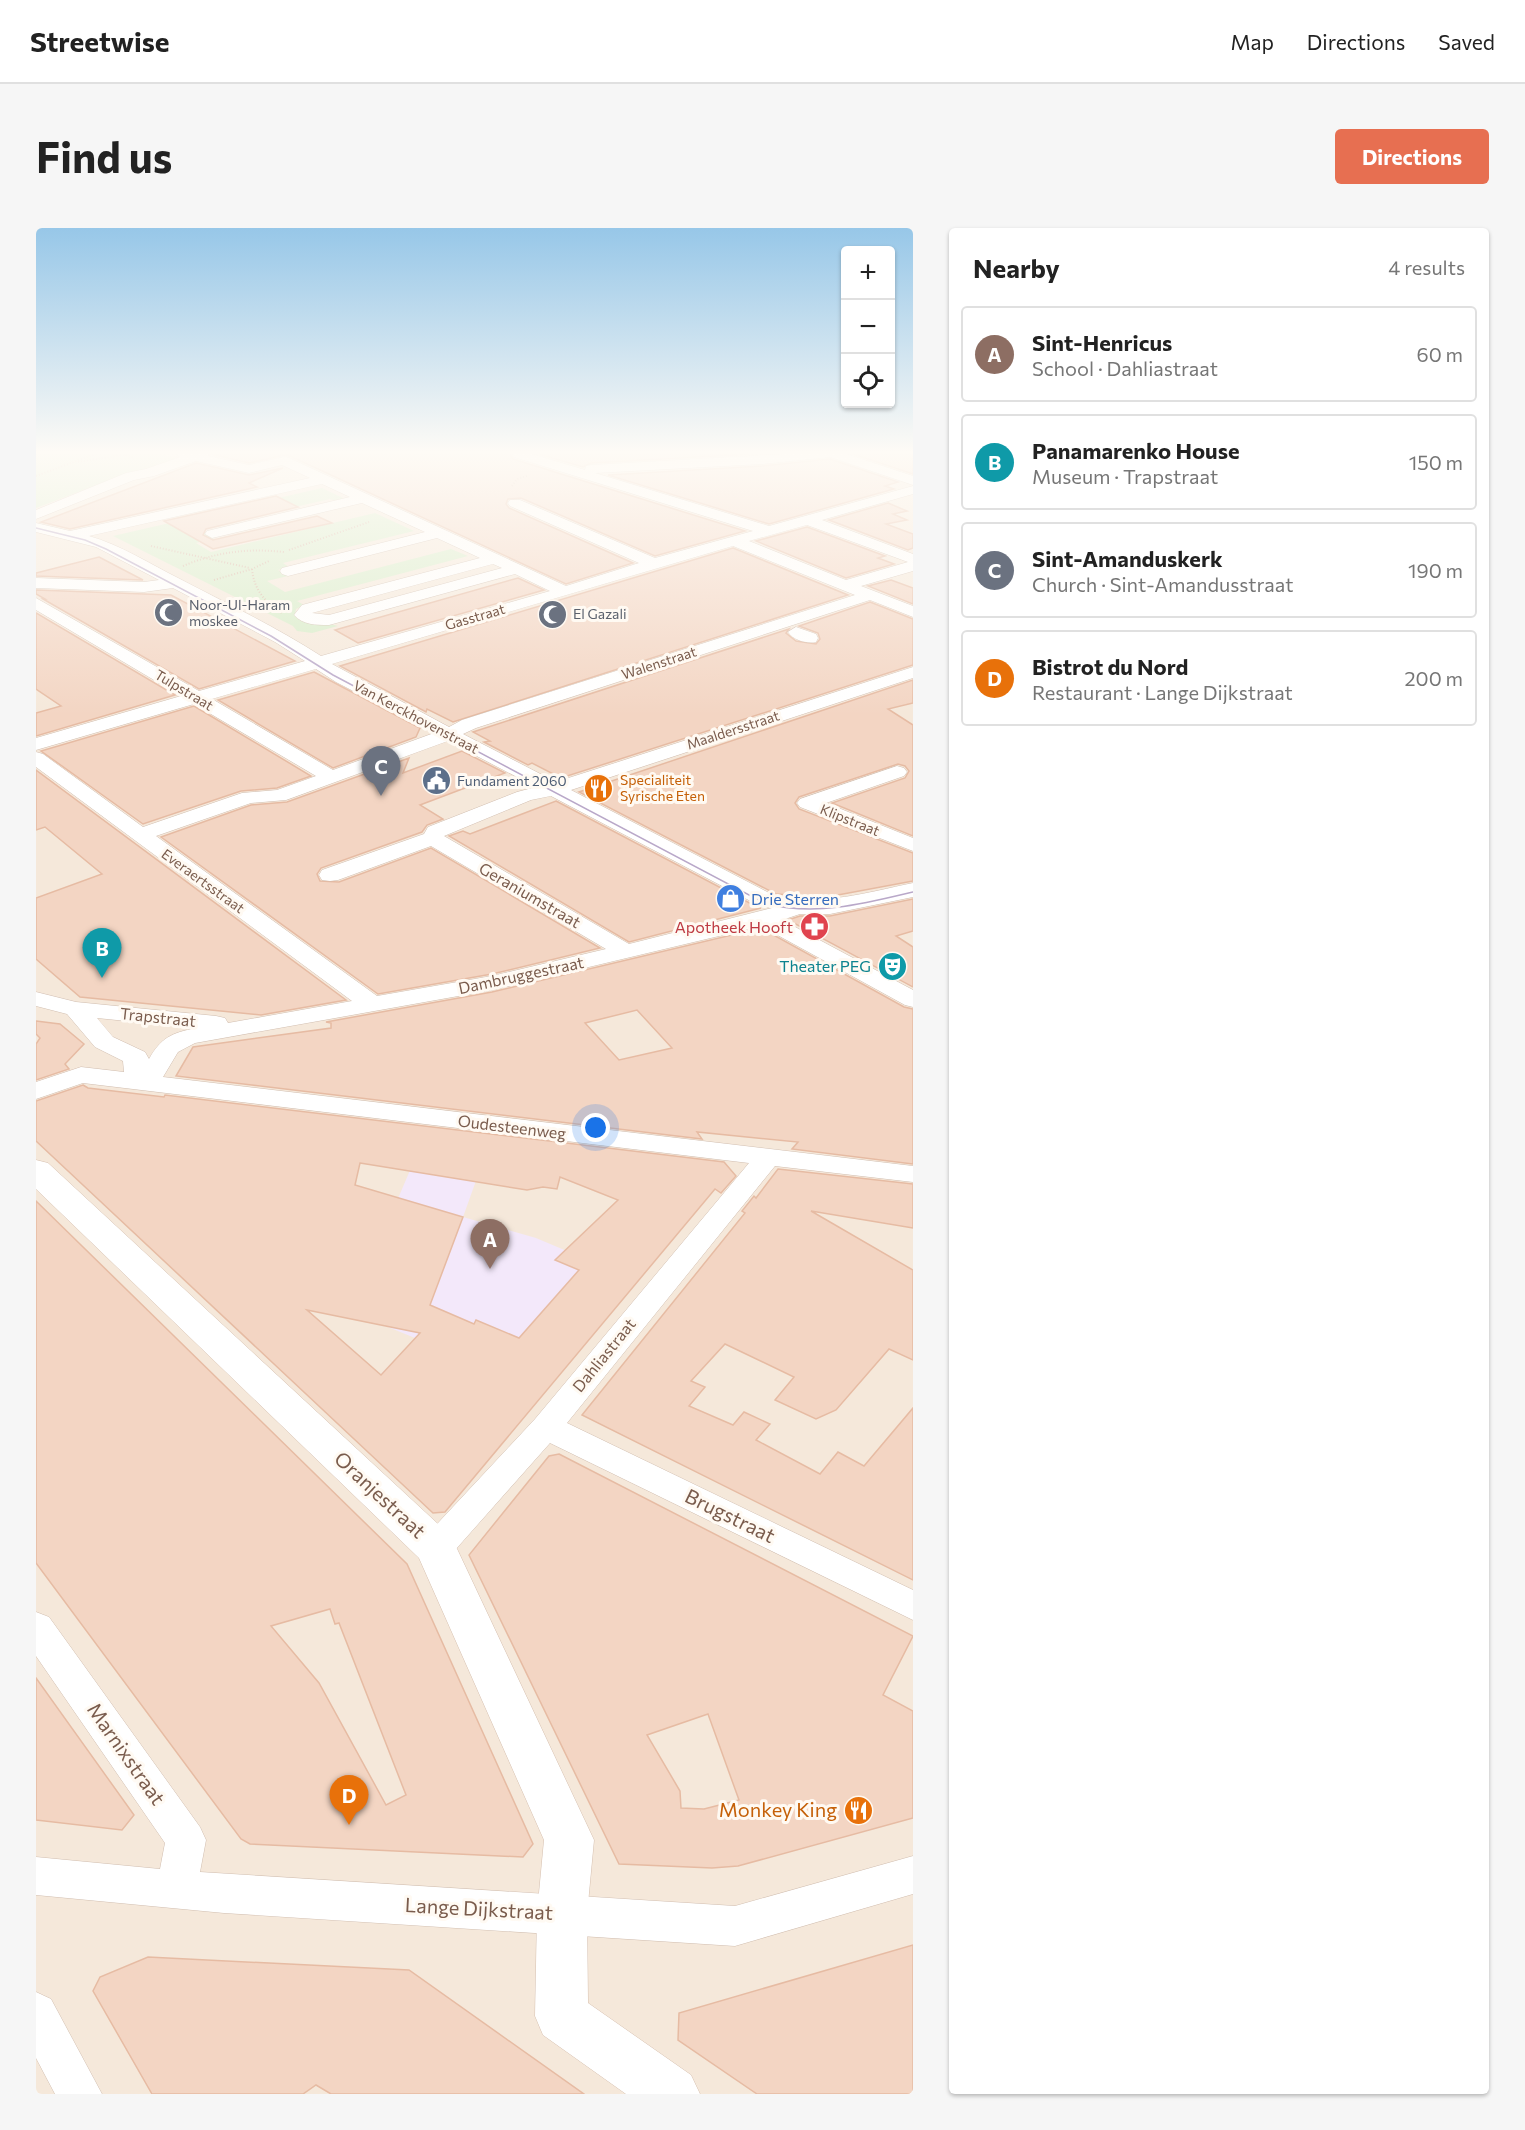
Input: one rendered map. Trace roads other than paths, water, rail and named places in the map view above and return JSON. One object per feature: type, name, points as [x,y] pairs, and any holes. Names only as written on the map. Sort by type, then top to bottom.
[{"type":"street","name":"Van Kerckhovenstraat","points":[[92,541],[180,580],[281,638],[342,678],[768,902],[796,907]]},
{"type":"street","points":[[288,571],[407,541]]},
{"type":"street","points":[[456,541],[563,591]]},
{"type":"street","points":[[603,541],[653,563]]},
{"type":"street","points":[[735,541],[913,612]]},
{"type":"street","name":"Gasstraat","points":[[36,744],[735,541]]},
{"type":"street","points":[[865,541],[913,559]]},
{"type":"street","points":[[495,559],[308,608],[302,615],[314,620],[329,620],[517,569]]},
{"type":"street","points":[[845,585],[913,566]]},
{"type":"street","points":[[36,583],[144,587],[180,580]]},
{"type":"street","name":"Walenstraat","points":[[139,835],[249,797],[279,796],[449,734],[480,720],[793,631],[870,595]]},
{"type":"street","name":"Tulpstraat","points":[[36,603],[331,777]]},
{"type":"street","name":"Maaldersstraat","points":[[433,838],[435,831],[524,796],[913,672]]},
{"type":"street","name":"Everaertsstraat","points":[[36,758],[371,1003]]},
{"type":"street","name":"Klipstraat","points":[[897,772],[807,803],[913,845]]},
{"type":"street","points":[[330,875],[433,838]]},
{"type":"street","name":"Geraniumstraat","points":[[433,838],[627,952]]},
{"type":"street","name":"Dambruggestraat","points":[[148,1082],[164,1053],[176,1041],[241,1026],[492,983],[764,919],[796,907],[830,907],[913,890]]},
{"type":"street","points":[[764,919],[913,1000]]},
{"type":"street","points":[[36,981],[40,987],[36,997]]},
{"type":"street","name":"Trapstraat","points":[[36,997],[90,1025],[241,1026]]},
{"type":"street","points":[[81,1075],[90,1025],[136,1057],[136,1072],[148,1082]]},
{"type":"street","points":[[36,1091],[81,1075],[148,1082]]},
{"type":"street","name":"Oudesteenweg","points":[[148,1082],[913,1174]]},
{"type":"street","name":"Dahliastraat","points":[[436,1548],[546,1427],[767,1158]]},
{"type":"street","name":"Oranjestraat","points":[[36,1170],[436,1548],[568,1840],[562,1914],[562,2016],[672,2094]]},
{"type":"street","name":"Brugstraat","points":[[546,1427],[913,1606]]},
{"type":"street","name":"Marnixstraat","points":[[36,1627],[186,1840],[176,1889]]},
{"type":"street","name":"Lange Dijkstraat","points":[[37,1879],[735,1926],[913,1875]]},
{"type":"street","points":[[36,2014],[80,2094]]},
{"type":"tram line","points":[[88,541],[271,636],[333,675],[766,904],[822,909],[913,892]]},
{"type":"place","name":"Noor-Ul-Haram moskee","points":[[168,613]]},
{"type":"place","name":"El Gazali","points":[[552,614]]},
{"type":"place","name":"Fundament 2060","points":[[436,781]]},
{"type":"place","name":"Specialiteit Syrische Eten","points":[[599,788]]},
{"type":"place","name":"Sint-Amanduskerk","points":[[381,796]]},
{"type":"place","name":"Drie Sterren","points":[[730,899]]},
{"type":"place","name":"Apotheek Hooft","points":[[814,927]]},
{"type":"place","name":"Theater PEG","points":[[892,966]]},
{"type":"place","name":"Panamarenko House","points":[[102,978]]},
{"type":"place","name":"Sint-Henricus","points":[[490,1269]]},
{"type":"place","name":"Monkey King","points":[[858,1810]]},
{"type":"place","name":"Bistrot du Nord","points":[[349,1825]]}]
